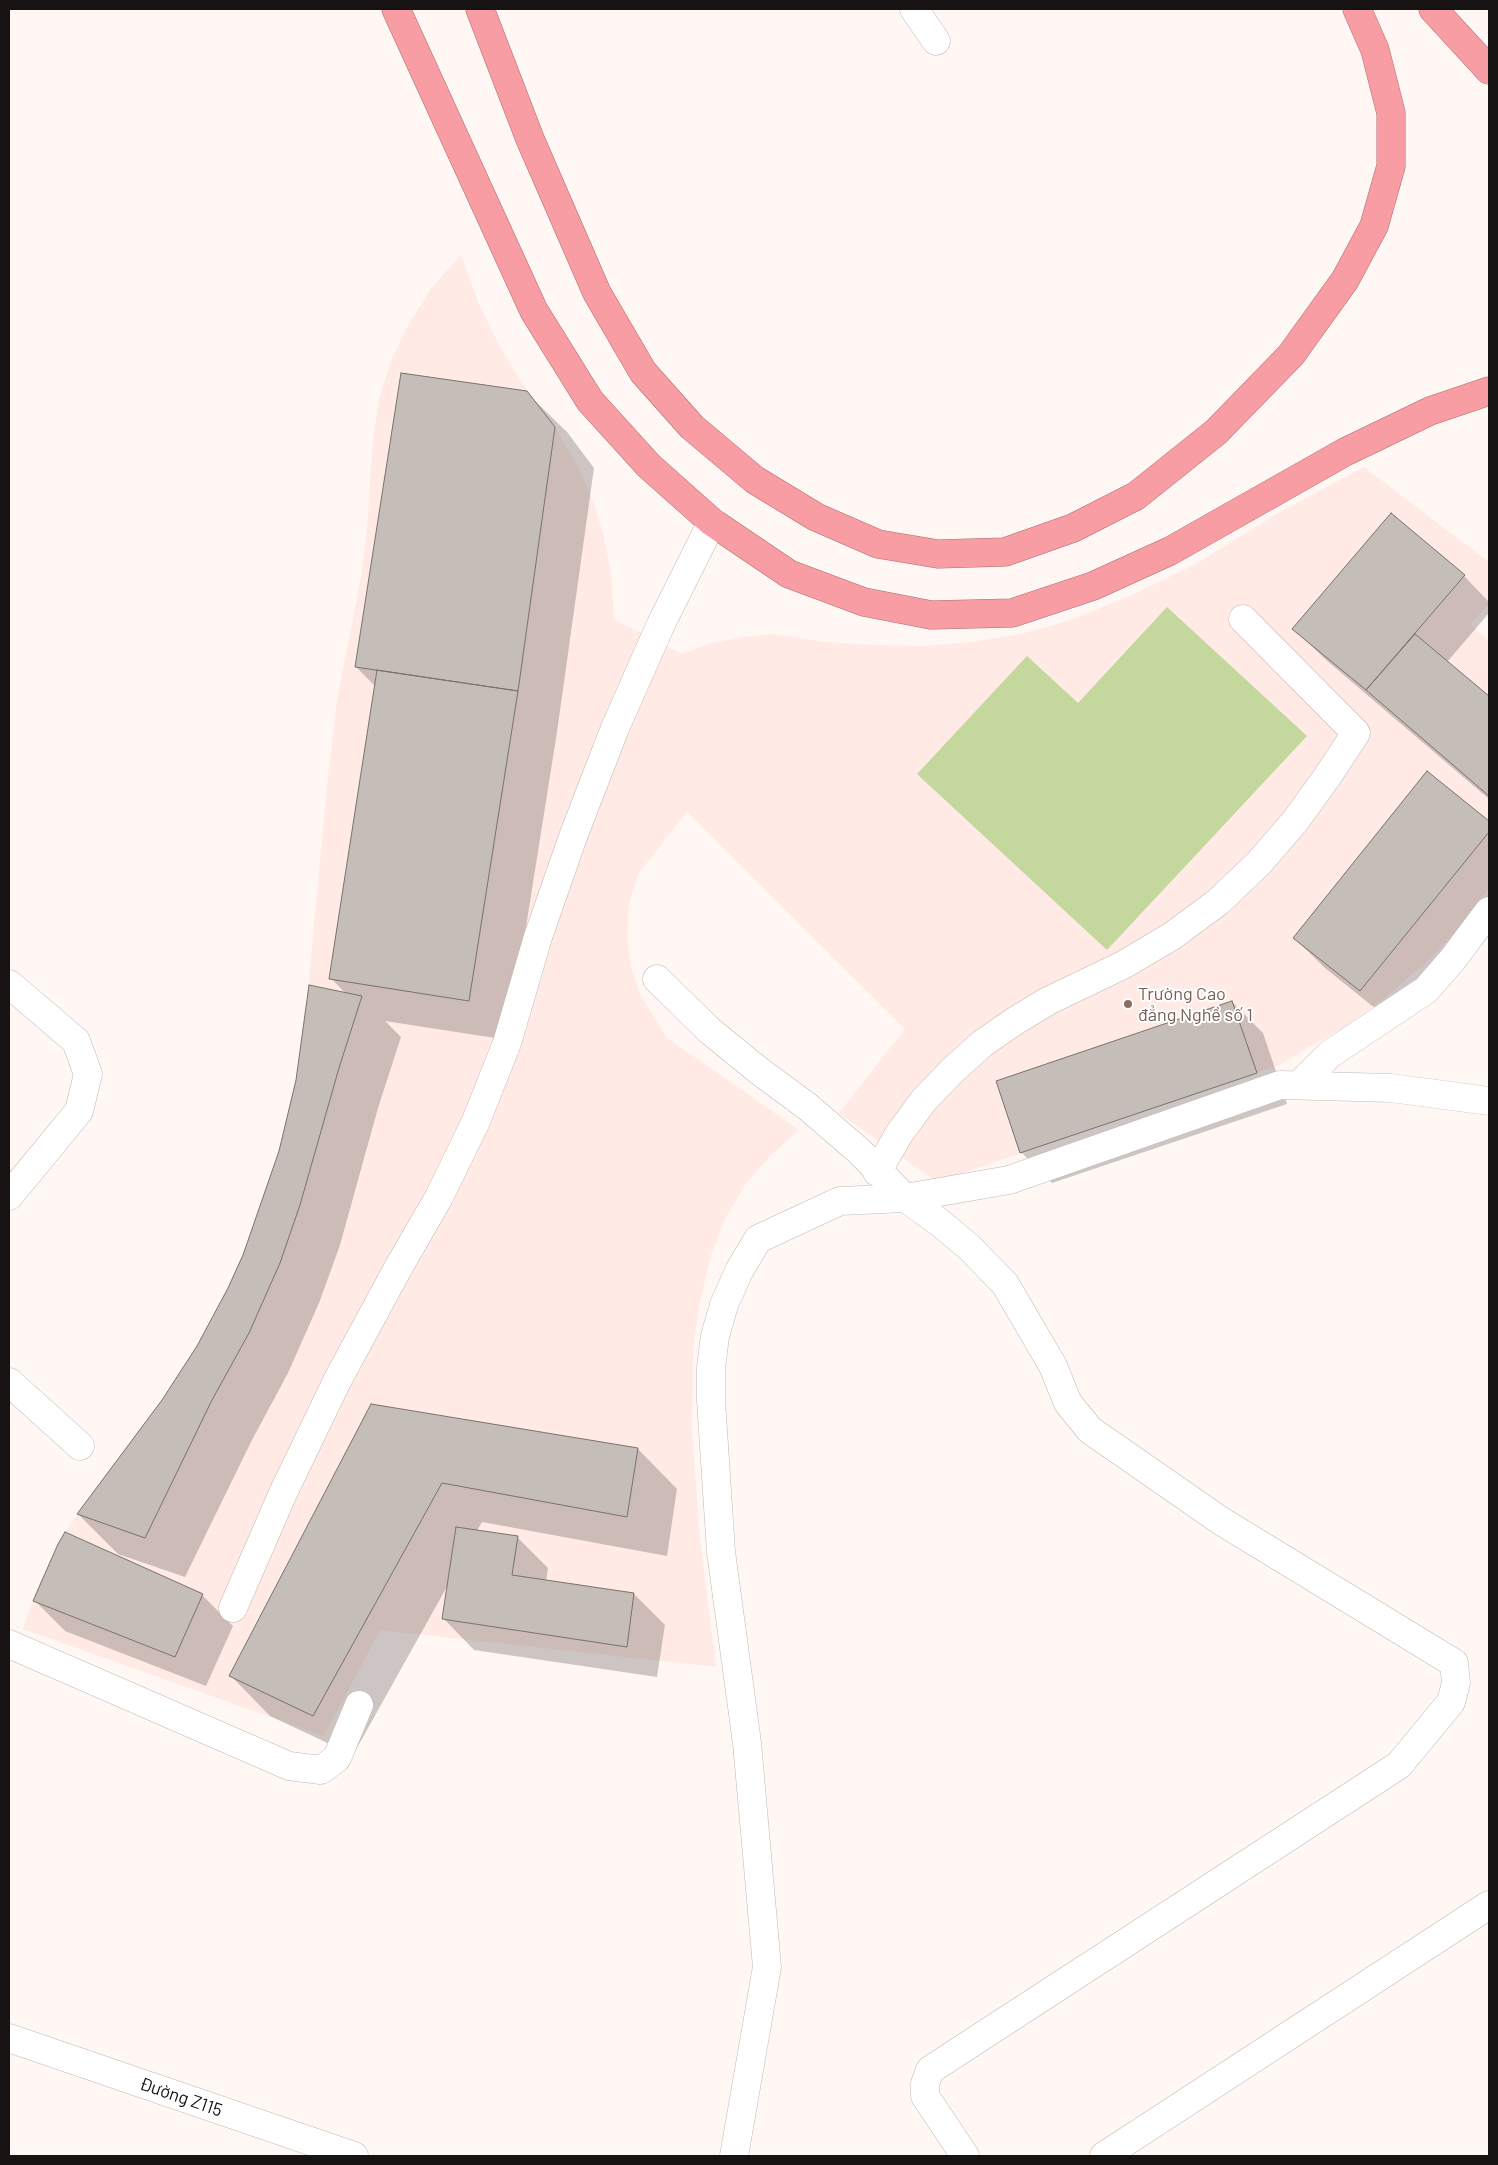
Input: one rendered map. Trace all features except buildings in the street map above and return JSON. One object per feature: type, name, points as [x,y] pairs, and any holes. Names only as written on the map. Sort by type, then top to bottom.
[{"type":"highway","points":[[396,9],[534,311],[590,401],[649,466],[712,522],[789,574],[864,602],[931,615],[1012,613],[1093,586],[1170,551],[1345,452],[1430,411],[1489,391]]},
{"type":"highway","points":[[480,9],[530,139],[597,293],[643,372],[692,427],[755,480],[816,518],[878,544],[938,554],[1005,552],[1073,528],[1136,496],[1216,432],[1291,355],[1345,280],[1374,226],[1391,166],[1391,114],[1375,50],[1357,9]]},
{"type":"highway","points":[[1433,9],[1489,70]]},
{"type":"street","points":[[914,9],[936,41]]},
{"type":"street","points":[[233,1608],[283,1493],[337,1380],[439,1197],[476,1121],[507,1042],[538,938],[574,834],[615,728],[661,624],[712,522]]},
{"type":"street","points":[[877,1172],[899,1134],[924,1100],[983,1043],[1048,1001],[1123,965],[1172,936],[1218,902],[1259,863],[1296,820],[1327,778],[1356,733],[1243,618]]},
{"type":"street","points":[[1299,1085],[1330,1054],[1426,990],[1453,959],[1489,912]]},
{"type":"street","points":[[657,979],[709,1030],[808,1107],[858,1151],[905,1198],[939,1222],[970,1248],[1005,1284],[1053,1366],[1068,1403],[1090,1430],[1221,1521],[1454,1663],[1456,1683],[1451,1702],[1399,1765],[930,2070],[925,2084],[925,2096],[965,2156]]},
{"type":"street","points":[[9,984],[76,1041],[88,1074],[79,1111],[9,1196]]},
{"type":"street","points":[[734,2156],[766,1968],[747,1743],[721,1552],[711,1400],[711,1368],[715,1336],[724,1305],[739,1271],[758,1239],[840,1201],[905,1198],[1009,1180],[1280,1085],[1392,1088],[1489,1101]]},
{"type":"street","points":[[9,1382],[80,1446]]},
{"type":"street","points":[[9,1644],[289,1766],[321,1770],[337,1758],[359,1705]]},
{"type":"street","points":[[1104,2156],[1489,1905]]},
{"type":"street","name":"Đường Z115","points":[[9,2038],[354,2156]]},
{"type":"shaded area","name":"Trường Cao đẳng Nghề số 1","points":[[461,255],[478,302],[500,347],[527,391],[555,427],[578,467],[593,501],[604,537],[611,574],[614,619],[682,654],[712,643],[775,634],[825,642],[924,646],[972,642],[1021,634],[1068,621],[1132,595],[1194,565],[1280,512],[1364,467],[1489,562],[1489,604],[1470,624],[1489,641],[1489,887],[1463,923],[1431,957],[1392,992],[1349,1024],[1279,1065],[937,1182],[839,1113],[905,1029],[687,812],[638,874],[629,904],[627,936],[631,967],[639,992],[666,1037],[799,1130],[770,1156],[745,1185],[725,1219],[711,1255],[700,1301],[693,1348],[692,1431],[700,1539],[716,1667],[380,1630],[324,1736],[23,1629],[38,1586],[58,1544],[83,1505],[162,1400],[197,1346],[228,1288],[256,1221],[279,1151],[296,1080],[305,1023],[337,700],[361,577],[367,528],[373,439],[379,399],[391,361],[408,325],[432,287]]},
{"type":"green space","points":[[1167,607],[1307,736],[1107,950],[917,774],[1027,656],[1078,703]]},
{"type":"place","name":"Trường Cao đẳng Nghề số 1","points":[[1128,1004]]}]
